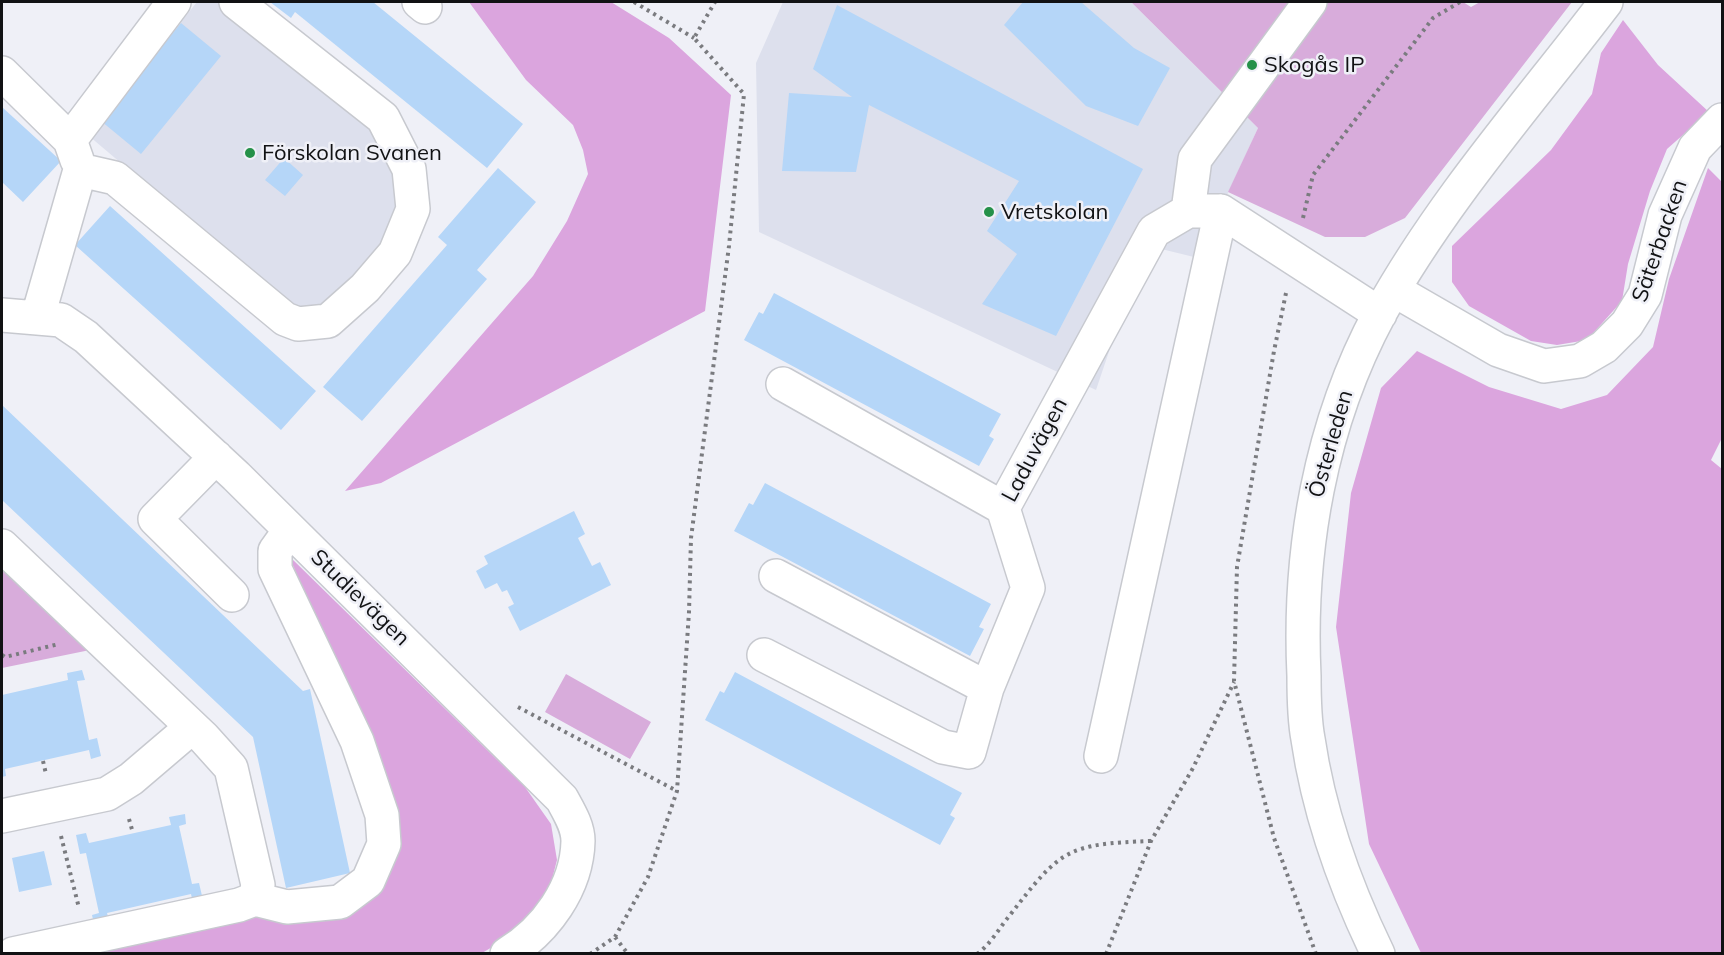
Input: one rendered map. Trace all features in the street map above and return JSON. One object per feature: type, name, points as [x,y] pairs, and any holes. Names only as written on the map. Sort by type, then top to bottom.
[{"type":"street","points":[[70,140],[174,2]]},
{"type":"street","points":[[80,170],[115,178],[285,319],[298,324],[328,321],[364,288],[395,254],[413,209],[410,169],[383,118],[236,2]]},
{"type":"street","points":[[1310,2],[1195,159],[1188,211],[1221,211],[1387,302]]},
{"type":"street","name":"Österleden","points":[[1378,954],[1353,903],[1327,824],[1308,738],[1302,632],[1310,521],[1328,443],[1347,386],[1387,302],[1428,236],[1494,146],[1606,2]]},
{"type":"street","points":[[2,73],[70,140],[80,170],[38,316]]},
{"type":"street","name":"Säterbacken","points":[[1387,302],[1498,350],[1544,366],[1580,361],[1604,347],[1627,324],[1645,295],[1665,215],[1695,148],[1722,120]]},
{"type":"street","name":"Laduvägen","points":[[764,655],[943,747],[969,753],[987,688],[1028,588],[1003,508],[1154,231],[1188,211]]},
{"type":"street","points":[[1101,756],[1221,211]]},
{"type":"street","name":"Studievägen","points":[[2,315],[38,316],[61,320],[86,337],[216,457],[562,799],[574,820],[578,841],[572,878],[559,905],[519,946],[507,954]]},
{"type":"street","points":[[783,384],[1003,508]]},
{"type":"street","points":[[216,457],[155,519],[232,595]]},
{"type":"street","points":[[13,954],[239,905],[255,899],[287,907],[340,902],[368,881],[384,844],[382,815],[357,741],[275,569],[275,551],[290,530]]},
{"type":"street","points":[[2,546],[192,727],[231,768],[258,885],[255,899]]},
{"type":"street","points":[[776,576],[987,688]]},
{"type":"street","points":[[2,816],[107,794],[131,779],[192,727]]},
{"type":"path","points":[[590,954],[615,937],[648,876],[677,790],[689,612],[691,538],[729,246],[744,93],[694,38],[634,2]]},
{"type":"path","points":[[694,38],[715,2]]},
{"type":"path","points":[[1303,218],[1312,175],[1433,18],[1460,2]]},
{"type":"path","points":[[1286,293],[1237,567],[1234,681],[1274,838],[1316,954]]},
{"type":"path","points":[[1106,954],[1151,841],[1193,768],[1234,681]]},
{"type":"path","points":[[515,705],[677,790]]},
{"type":"path","points":[[43,760],[86,937]]},
{"type":"path","points":[[977,954],[1045,870],[1072,850],[1098,843],[1151,841]]},
{"type":"path","points":[[615,937],[628,954]]},
{"type":"shaded area","name":"Förskolan Svanen","points":[[197,2],[219,2],[374,122],[399,170],[402,207],[365,271],[322,305],[297,312],[89,136]]},
{"type":"shaded area","points":[[469,2],[611,2],[669,38],[731,95],[705,311],[381,483],[345,491],[533,276],[567,221],[588,174],[583,150],[573,125],[526,80]]},
{"type":"shaded area","name":"Vretskolan","points":[[783,2],[1131,2],[1258,128],[1198,258],[1145,245],[1096,390],[759,232],[756,63]]},
{"type":"shaded area","points":[[1131,2],[1463,2],[1471,7],[1480,2],[1572,2],[1405,218],[1365,237],[1325,237],[1228,192],[1258,128]]},
{"type":"shaded area","points":[[1623,20],[1658,65],[1709,112],[1667,149],[1650,191],[1628,264],[1622,301],[1587,340],[1557,345],[1531,341],[1469,306],[1452,282],[1452,246],[1551,150],[1592,94],[1601,53]]},
{"type":"shaded area","points":[[1708,168],[1722,182],[1722,438],[1711,460],[1722,469],[1722,953],[1421,953],[1369,844],[1336,627],[1351,493],[1381,388],[1417,351],[1489,387],[1561,409],[1607,395],[1653,347],[1669,279]]},
{"type":"shaded area","points":[[289,556],[525,787],[551,824],[557,860],[548,895],[506,939],[482,953],[78,954],[78,950],[259,917],[337,917],[355,911],[373,897],[386,878],[337,672]]},
{"type":"shaded area","points":[[2,563],[90,650],[2,668]]},
{"type":"shaded area","points":[[566,674],[651,722],[630,759],[545,712]]},
{"type":"building","points":[[270,2],[373,2],[523,124],[487,168],[295,12],[291,18]]},
{"type":"building","points":[[1023,2],[1081,2],[1134,48],[1170,68],[1138,126],[1086,106],[1004,25]]},
{"type":"building","points":[[837,5],[1143,169],[1056,336],[982,304],[1017,254],[987,231],[1019,181],[869,105],[856,172],[782,171],[789,93],[852,97],[813,69]]},
{"type":"building","points":[[181,23],[221,56],[141,154],[101,121]]},
{"type":"building","points":[[2,107],[61,161],[23,202],[2,182]]},
{"type":"building","points":[[284,158],[303,175],[285,196],[265,180]]},
{"type":"building","points":[[498,168],[536,202],[477,270],[487,279],[362,421],[323,387],[447,245],[438,237]]},
{"type":"building","points":[[110,206],[316,391],[281,430],[75,245]]},
{"type":"building","points":[[774,293],[1001,414],[989,436],[994,439],[979,466],[744,340],[759,312],[763,314]]},
{"type":"building","points":[[2,405],[303,691],[310,689],[350,873],[286,888],[253,737],[2,500]]},
{"type":"building","points":[[765,483],[991,604],[979,627],[984,629],[970,656],[734,531],[749,503],[753,505]]},
{"type":"building","points":[[574,511],[585,534],[578,538],[592,566],[600,562],[611,585],[520,631],[508,607],[514,604],[507,590],[502,592],[497,583],[485,589],[476,571],[488,564],[484,556]]},
{"type":"building","points":[[82,670],[85,680],[77,681],[89,740],[97,738],[101,756],[91,759],[89,750],[5,769],[6,776],[2,777],[2,695],[68,680],[67,673]]},
{"type":"building","points":[[735,672],[962,793],[950,815],[955,818],[940,845],[705,720],[720,691],[724,693]]},
{"type":"building","points":[[185,814],[186,824],[179,826],[192,884],[199,883],[203,900],[193,903],[191,894],[107,913],[109,920],[94,924],[92,915],[99,913],[86,853],[80,854],[76,835],[86,833],[89,843],[171,825],[169,817]]},
{"type":"building","points":[[44,851],[52,885],[19,892],[12,858]]},
{"type":"place","name":"Skogås IP","points":[[1252,65]]},
{"type":"place","name":"Förskolan Svanen","points":[[250,153]]},
{"type":"place","name":"Vretskolan","points":[[989,212]]}]
